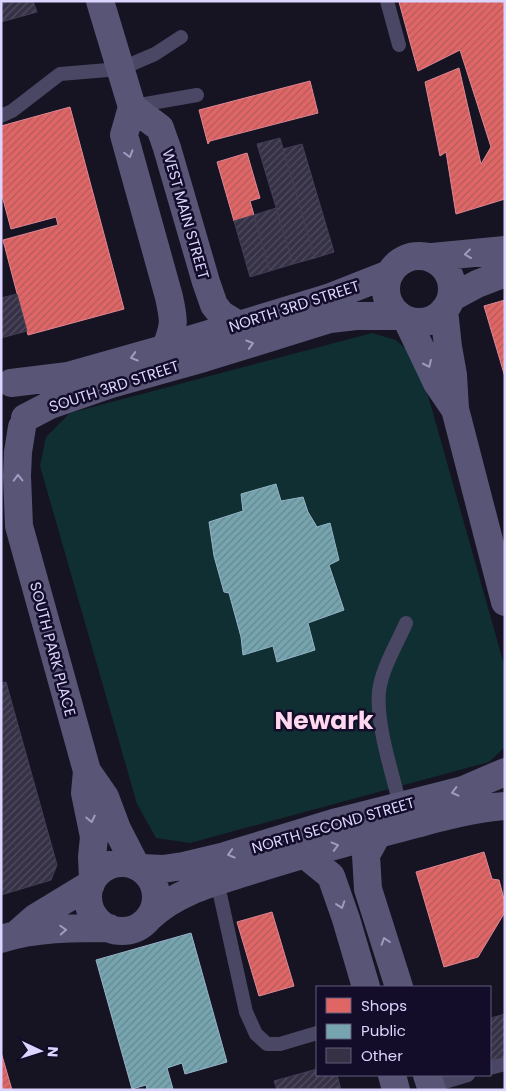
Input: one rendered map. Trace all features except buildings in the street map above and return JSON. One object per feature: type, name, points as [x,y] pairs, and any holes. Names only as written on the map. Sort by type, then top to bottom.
[{"type":"main road","points":[[100,1],[132,107],[124,135],[169,297],[174,322],[185,344]]},
{"type":"main road","name":"WEST MAIN STREET","points":[[132,107],[160,128],[214,305],[221,314],[237,324]]},
{"type":"main road","points":[[455,409],[437,383],[403,318],[392,309],[386,292],[386,282],[394,265],[407,257],[422,255],[432,257],[505,250]]},
{"type":"main road","points":[[432,257],[447,270],[451,279],[453,289],[448,304],[455,409],[505,602]]},
{"type":"main road","points":[[403,318],[417,322],[428,321],[437,317],[448,304],[477,284],[505,273]]},
{"type":"main road","name":"NORTH 3RD STREET","points":[[185,344],[237,324],[328,298],[389,274]]},
{"type":"main road","name":"NORTH 3RD STREET","points":[[185,344],[330,319],[356,316],[403,318]]},
{"type":"main road","name":"SOUTH 3RD STREET","points":[[6,381],[68,376],[185,344]]},
{"type":"main road","name":"SOUTH 3RD STREET","points":[[1,445],[17,435],[24,422],[50,405],[111,384],[185,344]]},
{"type":"main road","points":[[6,381],[21,395],[24,402],[24,422]]},
{"type":"main road","name":"SOUTH PARK PLACE","points":[[24,422],[18,452],[19,526],[87,771],[86,794],[94,837],[92,882]]},
{"type":"main road","name":"SOUTH PARK PLACE","points":[[1,497],[19,526]]},
{"type":"main road","name":"SOUTH PARK PLACE","points":[[87,771],[105,797],[117,830],[147,868]]},
{"type":"main road","name":"NORTH SECOND STREET","points":[[147,868],[186,865],[225,856],[400,805],[463,790],[503,773]]},
{"type":"main road","name":"NORTH SECOND STREET","points":[[150,917],[172,899],[217,881],[304,854],[472,810],[505,806]]},
{"type":"main road","points":[[378,835],[366,855],[368,889],[399,986]]},
{"type":"main road","points":[[304,854],[331,876],[366,986]]},
{"type":"main road","points":[[120,863],[147,868],[155,887],[157,898],[150,917],[139,928],[127,931],[116,931],[96,920],[88,900],[89,889],[100,871],[109,865],[120,863]]},
{"type":"main road","points":[[10,936],[92,882]]},
{"type":"main road","points":[[10,936],[81,928],[109,928]]},
{"type":"main road","points":[[392,1076],[396,1090]]},
{"type":"lane","points":[[387,1],[399,46]]},
{"type":"lane","points":[[1,116],[12,111],[60,74],[120,69],[155,54],[181,37]]},
{"type":"lane","points":[[132,107],[197,95]]},
{"type":"lane","points":[[400,805],[381,721],[380,690],[385,670],[406,623]]},
{"type":"lane","points":[[217,881],[246,1012],[256,1034],[267,1044],[280,1044],[316,1034]]},
{"type":"lane","points":[[491,1068],[505,1064]]},
{"type":"lane","points":[[430,1083],[463,1076]]},
{"type":"green space","points":[[372,333],[396,340],[418,360],[505,668],[505,747],[489,762],[190,843],[156,838],[137,804],[40,466],[46,437],[70,413]]},
{"type":"district","name":"Newark","points":[[324,720]]}]
